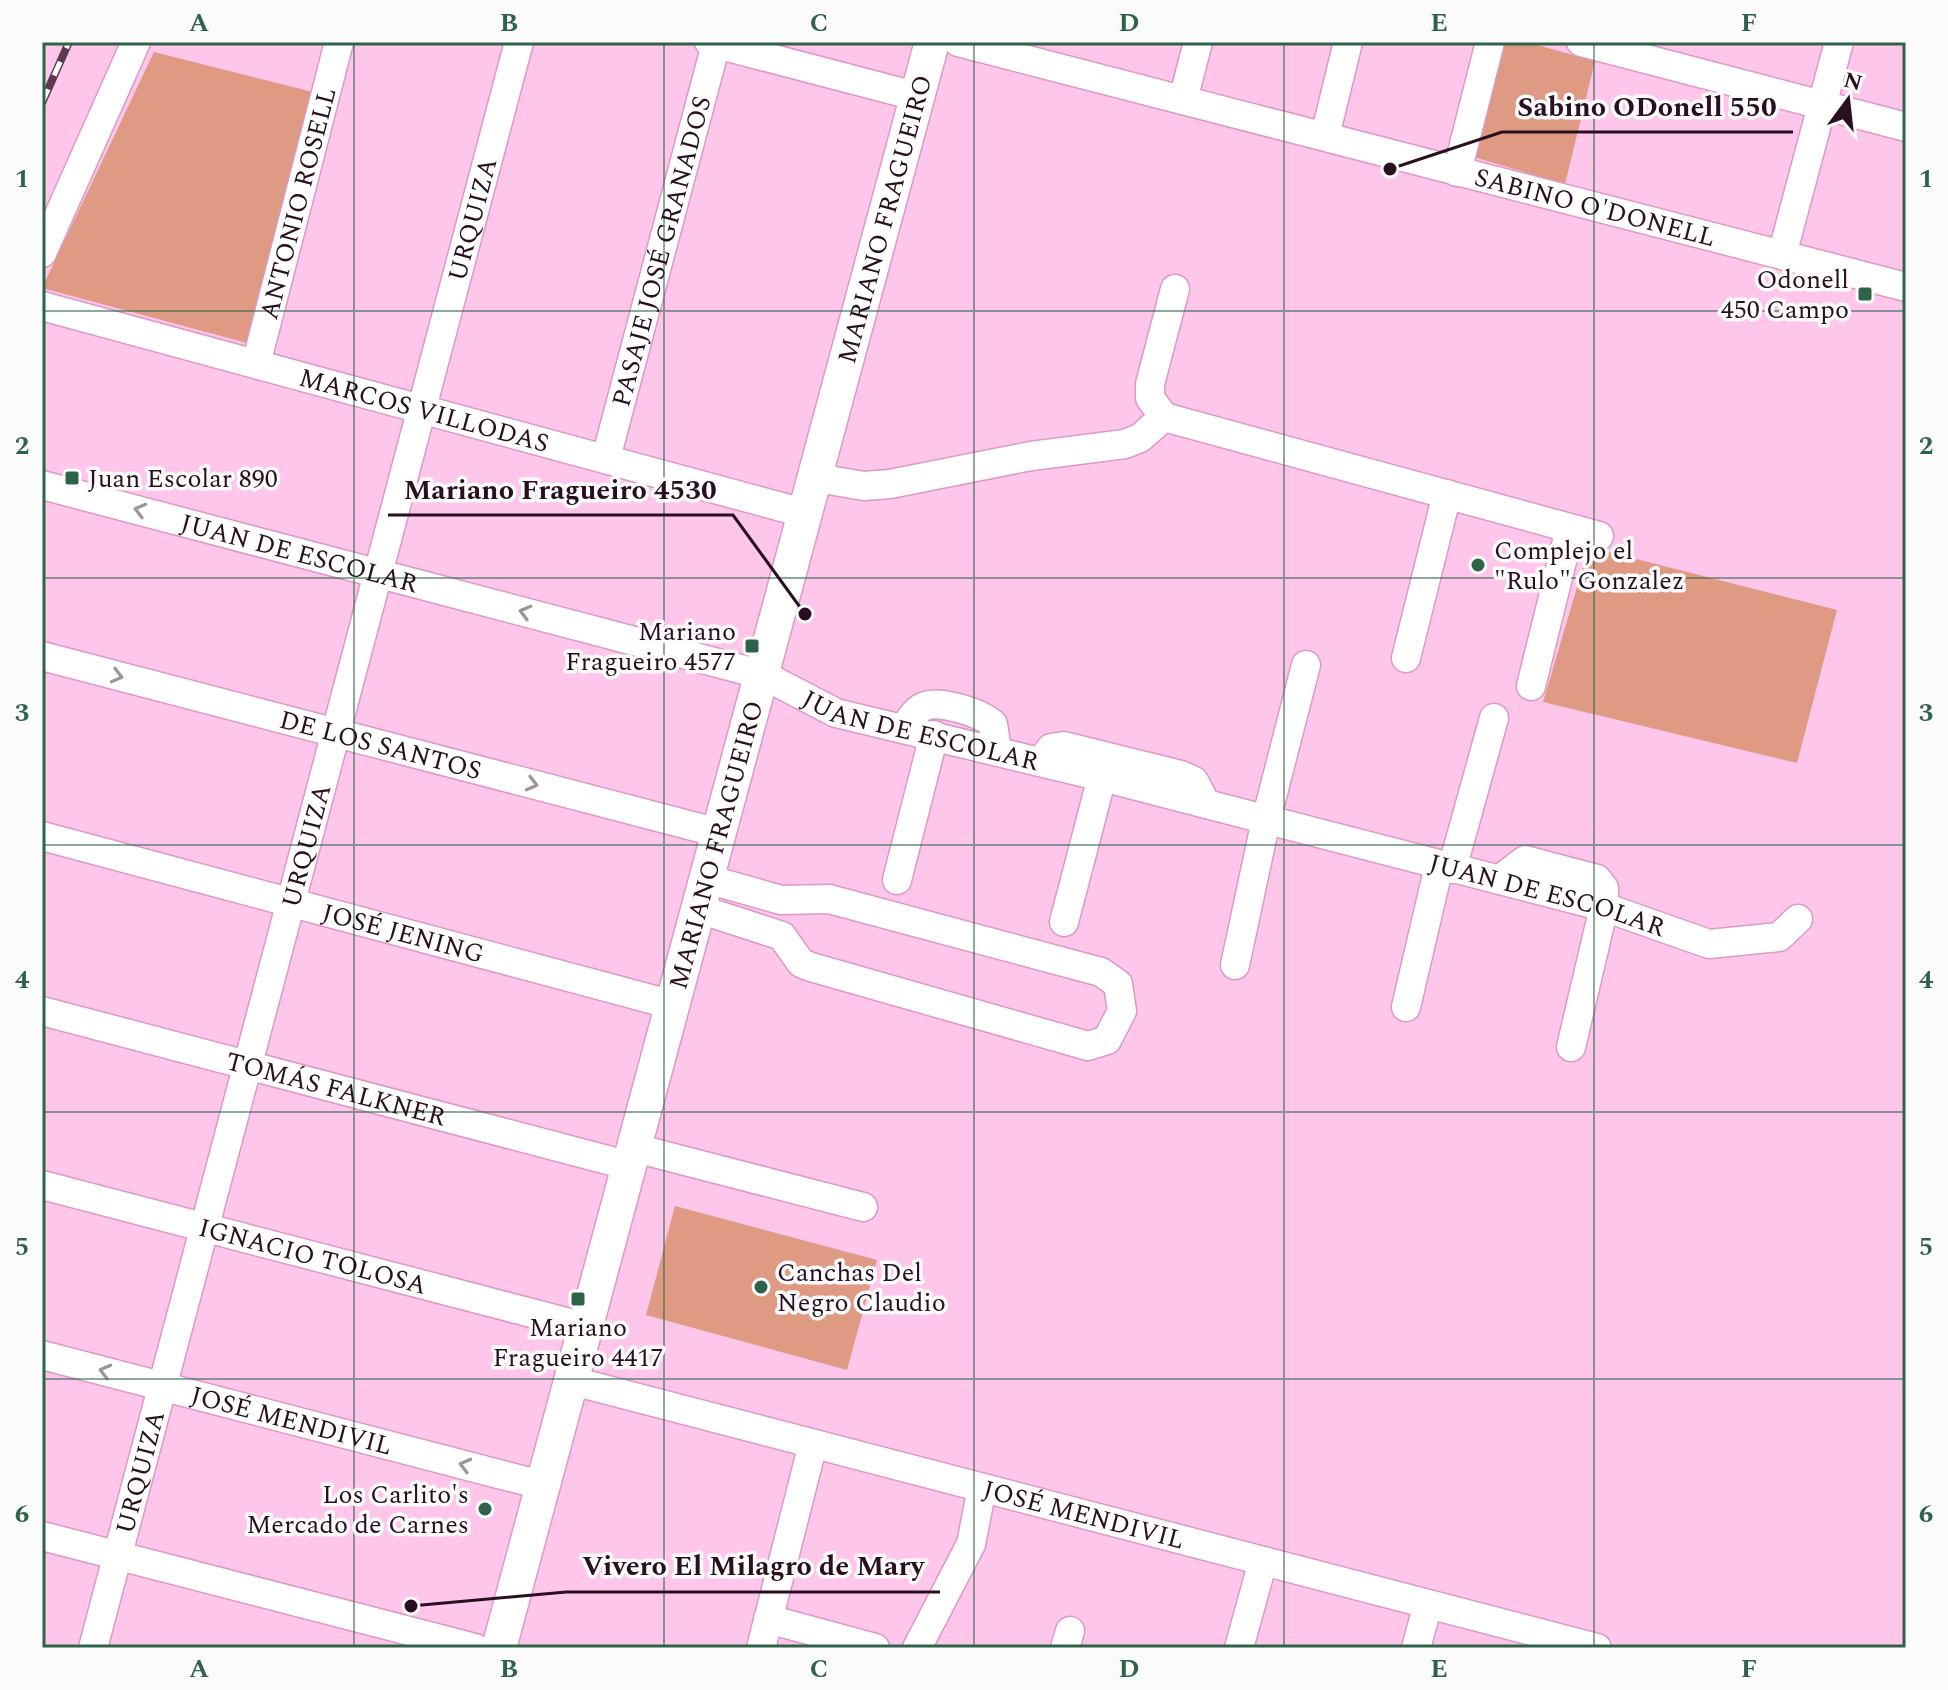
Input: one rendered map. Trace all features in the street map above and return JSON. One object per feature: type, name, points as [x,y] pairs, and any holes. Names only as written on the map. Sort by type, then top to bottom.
[{"type":"main road","name":"MARIANO FRAGUEIRO","points":[[499,1648],[569,1380],[633,1157],[817,478],[932,42]]},
{"type":"street","points":[[42,253],[136,42]]},
{"type":"street","name":"ANTONIO ROSELL","points":[[256,364],[339,42]]},
{"type":"street","name":"URQUIZA","points":[[93,1648],[519,42]]},
{"type":"street","name":"SABINO O'DONELL","points":[[958,42],[1034,52],[1183,100],[1906,287]]},
{"type":"street","points":[[1183,100],[1198,42]]},
{"type":"street","points":[[1325,136],[1348,42]]},
{"type":"street","points":[[1457,172],[1490,42]]},
{"type":"street","points":[[1581,42],[1906,127]]},
{"type":"street","points":[[1782,255],[1839,42]]},
{"type":"street","points":[[712,43],[919,97]]},
{"type":"street","name":"PASAJE JOSÉ GRANADOS","points":[[606,458],[712,43]]},
{"type":"street","points":[[1175,289],[1150,384],[1150,398],[1164,417],[1599,536]]},
{"type":"street","name":"MARCOS VILLODAS","points":[[42,306],[807,514]]},
{"type":"street","points":[[817,478],[864,486],[890,484],[1031,456],[1125,444],[1140,438],[1164,417]]},
{"type":"street","name":"JUAN DE ESCOLAR","points":[[42,485],[763,675],[836,713],[1102,777],[1604,907],[1709,944],[1779,937],[1798,919]]},
{"type":"street","points":[[1406,658],[1447,494]]},
{"type":"street","points":[[1531,686],[1570,529]]},
{"type":"street","name":"DE LOS SANTOS","points":[[42,656],[719,833]]},
{"type":"street","points":[[1235,965],[1266,820],[1306,665]]},
{"type":"street","points":[[903,729],[920,708],[929,704],[941,706],[985,717],[993,724],[997,751]]},
{"type":"street","points":[[1406,1007],[1494,718]]},
{"type":"street","points":[[897,880],[934,735]]},
{"type":"street","points":[[1041,762],[1051,748],[1064,746],[1181,775],[1194,781],[1206,804]]},
{"type":"street","points":[[1064,922],[1102,777]]},
{"type":"street","name":"JOSÉ JENING","points":[[42,836],[673,1005]]},
{"type":"street","points":[[703,894],[792,901],[829,899],[1101,972],[1118,984],[1122,1011],[1107,1040],[1088,1046],[811,967],[801,963],[782,936],[703,894]]},
{"type":"street","points":[[782,936],[784,917],[792,901]]},
{"type":"street","points":[[1571,1047],[1604,907]]},
{"type":"street","name":"TOMÁS FALKNER","points":[[42,1011],[247,1065],[633,1157],[863,1207]]},
{"type":"street","name":"IGNACIO TOLOSA","points":[[42,1185],[585,1327]]},
{"type":"street","name":"JOSÉ MENDIVIL","points":[[42,1355],[541,1485]]},
{"type":"street","name":"JOSÉ MENDIVIL","points":[[569,1380],[1591,1647]]},
{"type":"street","points":[[761,1648],[813,1444]]},
{"type":"street","points":[[917,1648],[971,1544],[982,1488]]},
{"type":"street","points":[[42,1536],[475,1648]]},
{"type":"street","points":[[1239,1648],[1263,1561]]},
{"type":"street","points":[[1416,1648],[1428,1604]]},
{"type":"street","points":[[768,1619],[875,1648]]},
{"type":"shaded area","points":[[1508,42],[1526,42],[1595,61],[1565,184],[1477,158],[1473,151],[1501,48]]},
{"type":"shaded area","points":[[154,52],[313,92],[247,343],[42,288]]},
{"type":"shaded area","points":[[1589,547],[1837,610],[1797,763],[1543,702]]},
{"type":"shaded area","name":"Canchas Del Negro Claudio","points":[[675,1206],[877,1260],[847,1370],[646,1315]]},
{"type":"railway","points":[[42,103],[69,42]]},
{"type":"place","name":"Sabino ODonell 550","points":[[1390,169]]},
{"type":"place","name":"Odonell 450 Campo","points":[[1865,294]]},
{"type":"place","name":"Juan Escolar 890","points":[[72,478]]},
{"type":"place","name":"Complejo el \"Rulo\" Gonzalez","points":[[1478,565]]},
{"type":"place","name":"Mariano Fragueiro 4530","points":[[805,614]]},
{"type":"place","name":"Mariano Fragueiro 4577","points":[[752,646]]},
{"type":"place","name":"Canchas Del Negro Claudio","points":[[761,1287]]},
{"type":"place","name":"Mariano Fragueiro 4417","points":[[578,1299]]},
{"type":"place","name":"Los Carlito's Mercado de Carnes","points":[[485,1509]]},
{"type":"place","name":"Vivero El Milagro de Mary","points":[[411,1606]]}]
